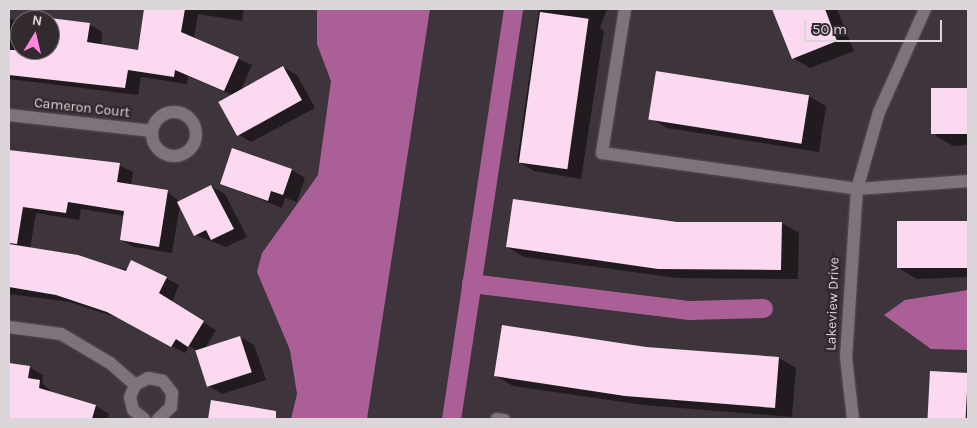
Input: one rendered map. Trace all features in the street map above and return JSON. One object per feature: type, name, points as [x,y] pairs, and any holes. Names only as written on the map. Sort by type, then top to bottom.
[{"type":"street","points":[[625,9],[602,153],[857,189],[968,181]]},
{"type":"street","name":"Lakeview Drive","points":[[854,419],[846,358],[857,189],[879,112],[925,9]]},
{"type":"street","name":"Cameron Court","points":[[9,115],[152,131]]},
{"type":"street","points":[[9,327],[61,334],[110,363],[135,385]]},
{"type":"street","points":[[135,385],[156,378],[168,386],[171,407],[158,419]]},
{"type":"street","points":[[135,385],[130,404],[144,419]]},
{"type":"shaded area","points":[[317,9],[430,9],[367,419],[291,419],[297,394],[290,350],[257,272],[262,253],[318,175],[331,81],[317,44]]},
{"type":"shaded area","points":[[968,290],[968,350],[931,349],[884,315],[905,300]]},
{"type":"building","points":[[144,9],[185,9],[181,32],[239,57],[224,91],[175,70],[174,77],[128,70],[125,88],[9,75],[9,50],[10,60],[60,60],[60,19],[90,23],[87,42],[138,50]]},
{"type":"building","points":[[772,9],[825,9],[837,41],[792,59]]},
{"type":"building","points":[[540,12],[589,19],[567,169],[519,163]]},
{"type":"building","points":[[283,66],[302,100],[237,136],[218,102]]},
{"type":"building","points":[[656,71],[809,95],[801,144],[648,119]]},
{"type":"building","points":[[931,88],[968,88],[968,134],[931,134]]},
{"type":"building","points":[[232,148],[292,169],[283,195],[271,191],[268,201],[220,184]]},
{"type":"building","points":[[9,150],[120,163],[117,182],[168,190],[159,247],[120,240],[124,211],[68,202],[66,213],[23,207],[17,244],[9,243]]},
{"type":"building","points":[[211,185],[234,229],[211,240],[206,230],[194,236],[177,202]]},
{"type":"building","points":[[513,199],[677,222],[782,222],[781,270],[658,269],[506,247]]},
{"type":"building","points":[[897,221],[968,221],[968,268],[897,268]]},
{"type":"building","points":[[9,244],[78,255],[126,271],[131,260],[167,277],[159,293],[204,321],[188,347],[176,339],[171,347],[107,312],[56,295],[9,287]]},
{"type":"building","points":[[502,325],[646,347],[779,357],[775,408],[625,396],[494,376]]},
{"type":"building","points":[[240,336],[252,372],[207,387],[195,351]]},
{"type":"building","points":[[9,363],[30,366],[28,378],[40,380],[39,388],[96,405],[92,419],[9,419]]},
{"type":"building","points":[[930,371],[968,373],[966,419],[927,419]]},
{"type":"building","points":[[211,400],[276,411],[276,419],[208,419]]},
{"type":"waterway","points":[[451,419],[513,9]]},
{"type":"waterway","points":[[471,283],[689,310],[763,308]]}]
